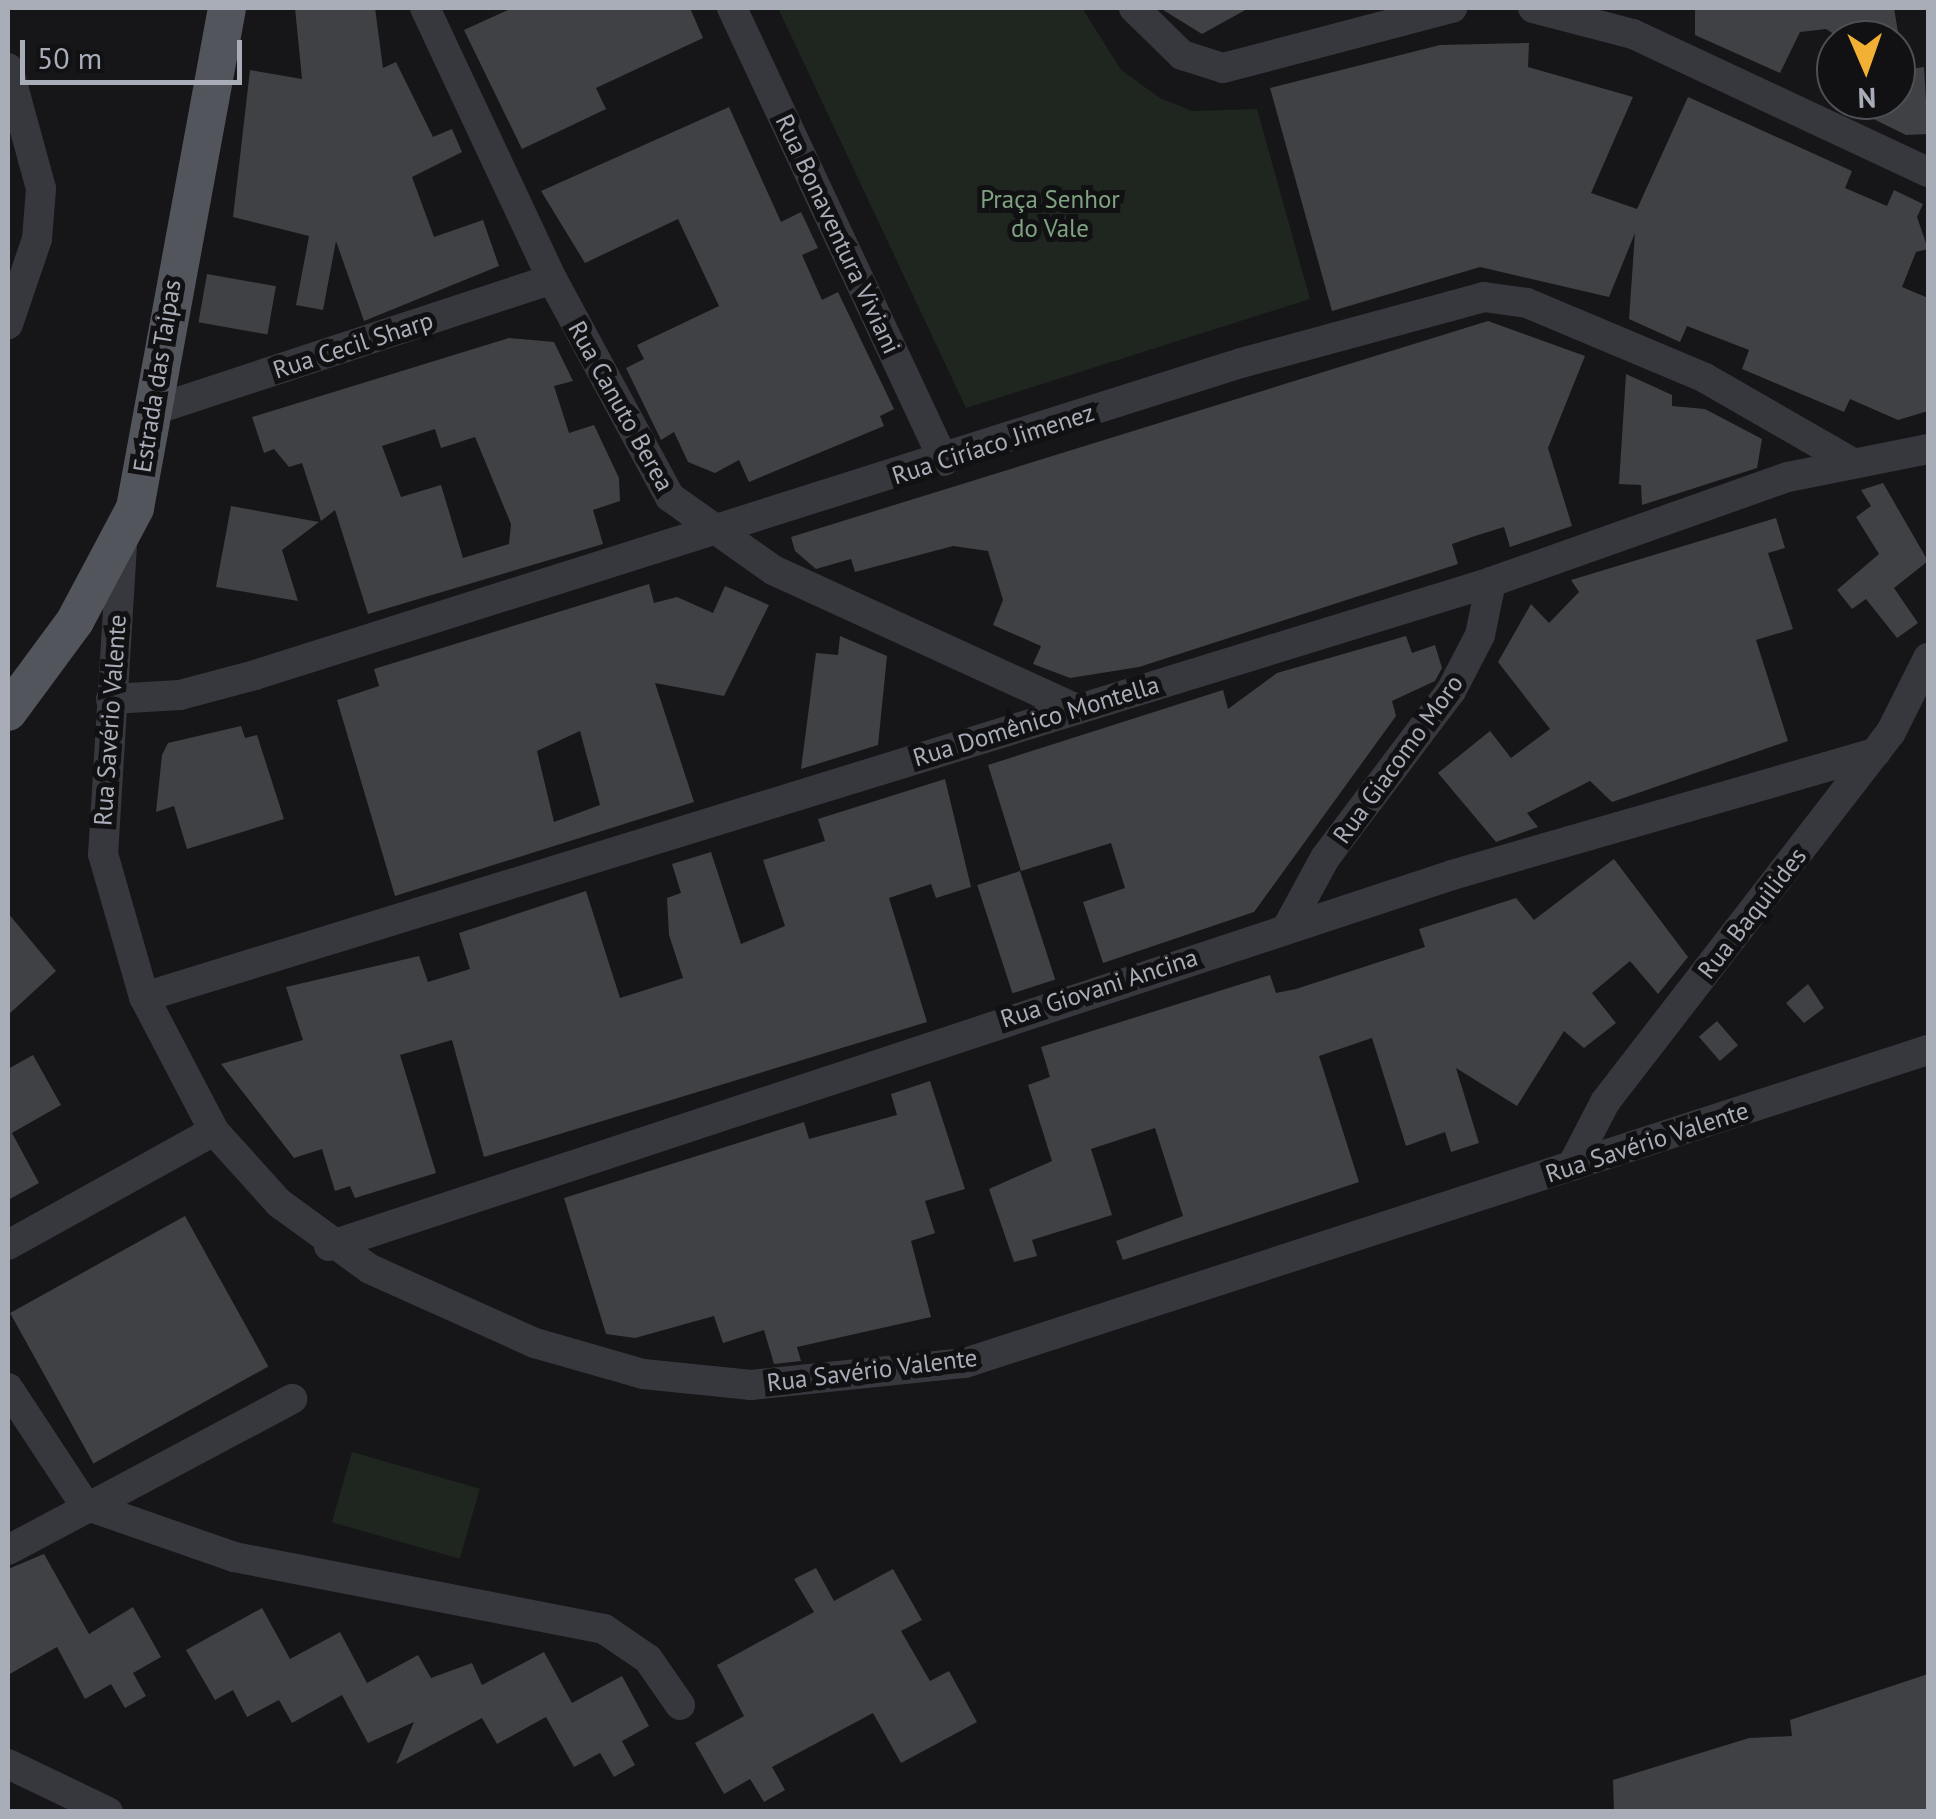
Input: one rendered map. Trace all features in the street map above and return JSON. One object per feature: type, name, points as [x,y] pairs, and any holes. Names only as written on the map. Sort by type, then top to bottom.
[{"type":"main road","name":"Estrada das Taipas","points":[[8,712],[122,545],[154,410],[227,8]]},
{"type":"street","name":"Rua Canuto Berea","points":[[425,8],[552,278],[639,450],[706,530],[1076,709]]},
{"type":"street","name":"Rua Bonaventura Viviani","points":[[732,8],[944,461]]},
{"type":"street","points":[[1134,8],[1182,55],[1223,68],[1452,8]]},
{"type":"street","points":[[1533,8],[1633,21],[1928,172]]},
{"type":"street","points":[[8,68],[41,189],[36,239],[8,324]]},
{"type":"street","name":"Rua Cecil Sharp","points":[[154,410],[552,278]]},
{"type":"street","name":"Rua Ciríaco Jimenez","points":[[111,699],[212,688],[706,530],[944,461],[1241,363],[1484,298],[1527,303],[1705,378],[1853,462]]},
{"type":"street","name":"Rua Domênico Montella","points":[[144,998],[1491,582],[1853,462],[1928,448]]},
{"type":"street","name":"Rua Savério Valente","points":[[122,545],[103,854],[144,998],[214,1131],[328,1246],[574,1354],[695,1382],[803,1382],[965,1363],[1928,1050]]},
{"type":"street","name":"Rua Giacomo Moro","points":[[1287,928],[1325,858],[1451,691],[1480,635],[1491,582]]},
{"type":"street","name":"Rua Baquilides","points":[[1572,1166],[1605,1102],[1876,753],[1928,658]]},
{"type":"street","name":"Rua Giovani Ancina","points":[[328,1246],[1287,928],[1730,789],[1876,753]]},
{"type":"street","points":[[8,1246],[214,1131]]},
{"type":"street","points":[[8,1388],[85,1505],[234,1556],[592,1625],[648,1659],[680,1705]]},
{"type":"street","points":[[8,1550],[85,1505],[292,1399]]},
{"type":"street","points":[[8,1764],[108,1812]]},
{"type":"green space","name":"Praça Senhor do Vale","points":[[778,8],[1082,8],[1121,70],[1160,98],[1192,111],[1257,109],[1310,299],[966,408]]},
{"type":"green space","points":[[352,1452],[480,1489],[460,1559],[332,1522]]},
{"type":"building","points":[[295,8],[375,8],[383,68],[396,62],[433,137],[452,129],[462,152],[412,177],[434,237],[483,220],[499,266],[364,321],[336,241],[323,310],[296,305],[309,236],[233,217],[250,70],[302,79]]},
{"type":"building","points":[[512,8],[690,8],[703,38],[596,88],[606,109],[522,149],[464,30]]},
{"type":"building","points":[[1160,8],[1249,8],[1202,34]]},
{"type":"building","points":[[1695,8],[1894,8],[1896,20],[1816,20],[1816,30],[1800,32],[1780,73],[1695,35]]},
{"type":"building","points":[[1529,43],[1528,67],[1633,97],[1591,193],[1637,209],[1688,97],[1852,171],[1845,188],[1887,206],[1894,190],[1923,204],[1917,217],[1928,249],[1916,252],[1902,287],[1928,298],[1928,411],[1898,420],[1850,399],[1844,412],[1742,369],[1749,350],[1687,326],[1680,342],[1629,319],[1635,233],[1609,297],[1480,267],[1332,311],[1270,88],[1440,45]]},
{"type":"building","points":[[1924,67],[1928,134],[1906,135],[1876,120],[1916,120],[1916,68]]},
{"type":"building","points":[[729,107],[781,222],[801,212],[818,248],[802,255],[822,300],[838,292],[894,409],[880,416],[884,426],[749,482],[739,460],[715,473],[688,462],[674,432],[661,440],[626,368],[644,359],[637,345],[719,306],[678,219],[585,263],[541,191]]},
{"type":"building","points":[[207,274],[276,286],[267,334],[198,322]]},
{"type":"building","points":[[1488,321],[1585,356],[1548,448],[1572,526],[1510,547],[1504,527],[1452,544],[1458,564],[1139,667],[1070,678],[1033,664],[1041,646],[993,625],[1003,600],[988,551],[953,546],[855,572],[851,559],[816,569],[795,551],[791,537]]},
{"type":"building","points":[[509,338],[554,342],[573,381],[554,386],[569,433],[594,425],[619,478],[620,501],[593,510],[603,544],[368,614],[335,510],[321,521],[302,463],[289,467],[274,449],[264,453],[252,417]],"holes":[[[435,429],[441,448],[475,437],[511,524],[509,544],[463,558],[441,485],[401,497],[382,446]]]},
{"type":"building","points":[[1626,374],[1672,395],[1672,406],[1705,409],[1762,439],[1757,468],[1642,505],[1641,485],[1619,484]]},
{"type":"building","points":[[1883,483],[1928,561],[1894,588],[1918,623],[1897,638],[1866,599],[1852,609],[1837,590],[1879,554],[1856,517],[1871,506],[1861,490]]},
{"type":"building","points":[[231,506],[319,522],[282,550],[298,601],[216,587]]},
{"type":"building","points":[[1776,518],[1785,548],[1768,553],[1793,629],[1756,640],[1788,741],[1612,802],[1590,781],[1527,813],[1538,827],[1496,842],[1438,773],[1490,731],[1511,758],[1550,729],[1498,662],[1531,604],[1549,623],[1579,592],[1571,580]]},
{"type":"building","points":[[649,584],[654,603],[677,597],[713,613],[725,586],[769,605],[724,696],[655,683],[694,802],[395,896],[337,700],[379,686],[374,669]],"holes":[[[580,731],[600,805],[554,822],[537,751]]]},
{"type":"building","points":[[840,636],[887,656],[878,745],[801,769],[816,653],[838,655]]},
{"type":"building","points":[[1406,636],[1412,653],[1435,645],[1442,668],[1435,681],[1392,701],[1396,716],[1254,912],[1103,963],[1083,902],[1125,888],[1111,843],[1021,871],[988,765],[1223,690],[1228,709],[1277,673]]},
{"type":"building","points":[[241,726],[245,738],[257,735],[284,819],[187,849],[174,806],[156,812],[162,755],[168,743]]},
{"type":"building","points":[[945,779],[971,887],[936,898],[931,884],[889,898],[927,1022],[484,1157],[452,1040],[400,1055],[436,1173],[355,1198],[350,1186],[335,1191],[322,1149],[294,1158],[221,1064],[303,1040],[286,987],[419,956],[428,982],[470,969],[459,933],[586,891],[620,998],[683,978],[669,935],[667,898],[681,893],[672,864],[711,852],[741,944],[785,926],[763,860],[825,841],[818,819]]},
{"type":"building","points":[[1614,859],[1688,957],[1658,994],[1630,961],[1592,993],[1616,1023],[1584,1048],[1564,1031],[1517,1106],[1456,1068],[1479,1143],[1451,1152],[1445,1132],[1406,1146],[1372,1038],[1319,1056],[1359,1182],[1123,1260],[1116,1241],[1183,1216],[1155,1128],[1091,1149],[1112,1215],[1032,1240],[1037,1256],[1014,1262],[989,1189],[1052,1161],[1028,1085],[1050,1077],[1041,1047],[1270,975],[1276,993],[1296,989],[1425,947],[1419,929],[1516,898],[1534,920]]},
{"type":"building","points":[[1020,871],[1055,979],[1012,993],[977,885]]},
{"type":"building","points":[[8,913],[56,971],[8,1015]]},
{"type":"building","points":[[1808,984],[1824,1008],[1804,1023],[1786,1003]]},
{"type":"building","points":[[1717,1021],[1738,1045],[1720,1061],[1699,1037]]},
{"type":"building","points":[[33,1055],[61,1105],[12,1133],[39,1183],[8,1200],[8,1069]]},
{"type":"building","points":[[930,1081],[965,1189],[925,1201],[935,1233],[911,1241],[931,1317],[797,1347],[801,1361],[774,1364],[764,1330],[723,1343],[714,1316],[635,1338],[606,1334],[564,1198],[804,1122],[809,1139],[897,1115],[891,1094]]},
{"type":"building","points":[[185,1216],[268,1366],[93,1463],[10,1313]]},
{"type":"building","points":[[44,1554],[89,1634],[133,1607],[161,1657],[133,1673],[146,1696],[125,1708],[111,1684],[85,1699],[57,1647],[8,1675],[8,1569]]},
{"type":"building","points":[[816,1568],[834,1601],[893,1569],[922,1620],[901,1631],[930,1681],[949,1671],[977,1722],[901,1763],[873,1713],[772,1767],[785,1790],[764,1802],[750,1779],[724,1794],[695,1743],[744,1716],[717,1665],[814,1612],[794,1579]]},
{"type":"building","points":[[262,1608],[290,1659],[340,1632],[367,1683],[418,1655],[431,1678],[472,1663],[482,1685],[544,1652],[572,1703],[622,1676],[649,1726],[622,1741],[635,1765],[614,1777],[600,1753],[574,1767],[546,1717],[497,1744],[482,1718],[396,1764],[414,1722],[368,1743],[342,1695],[292,1723],[279,1700],[247,1717],[233,1690],[215,1700],[186,1650]]},
{"type":"building","points":[[1928,1674],[1928,1812],[1614,1812],[1613,1780],[1749,1738],[1792,1736],[1790,1720]]}]
